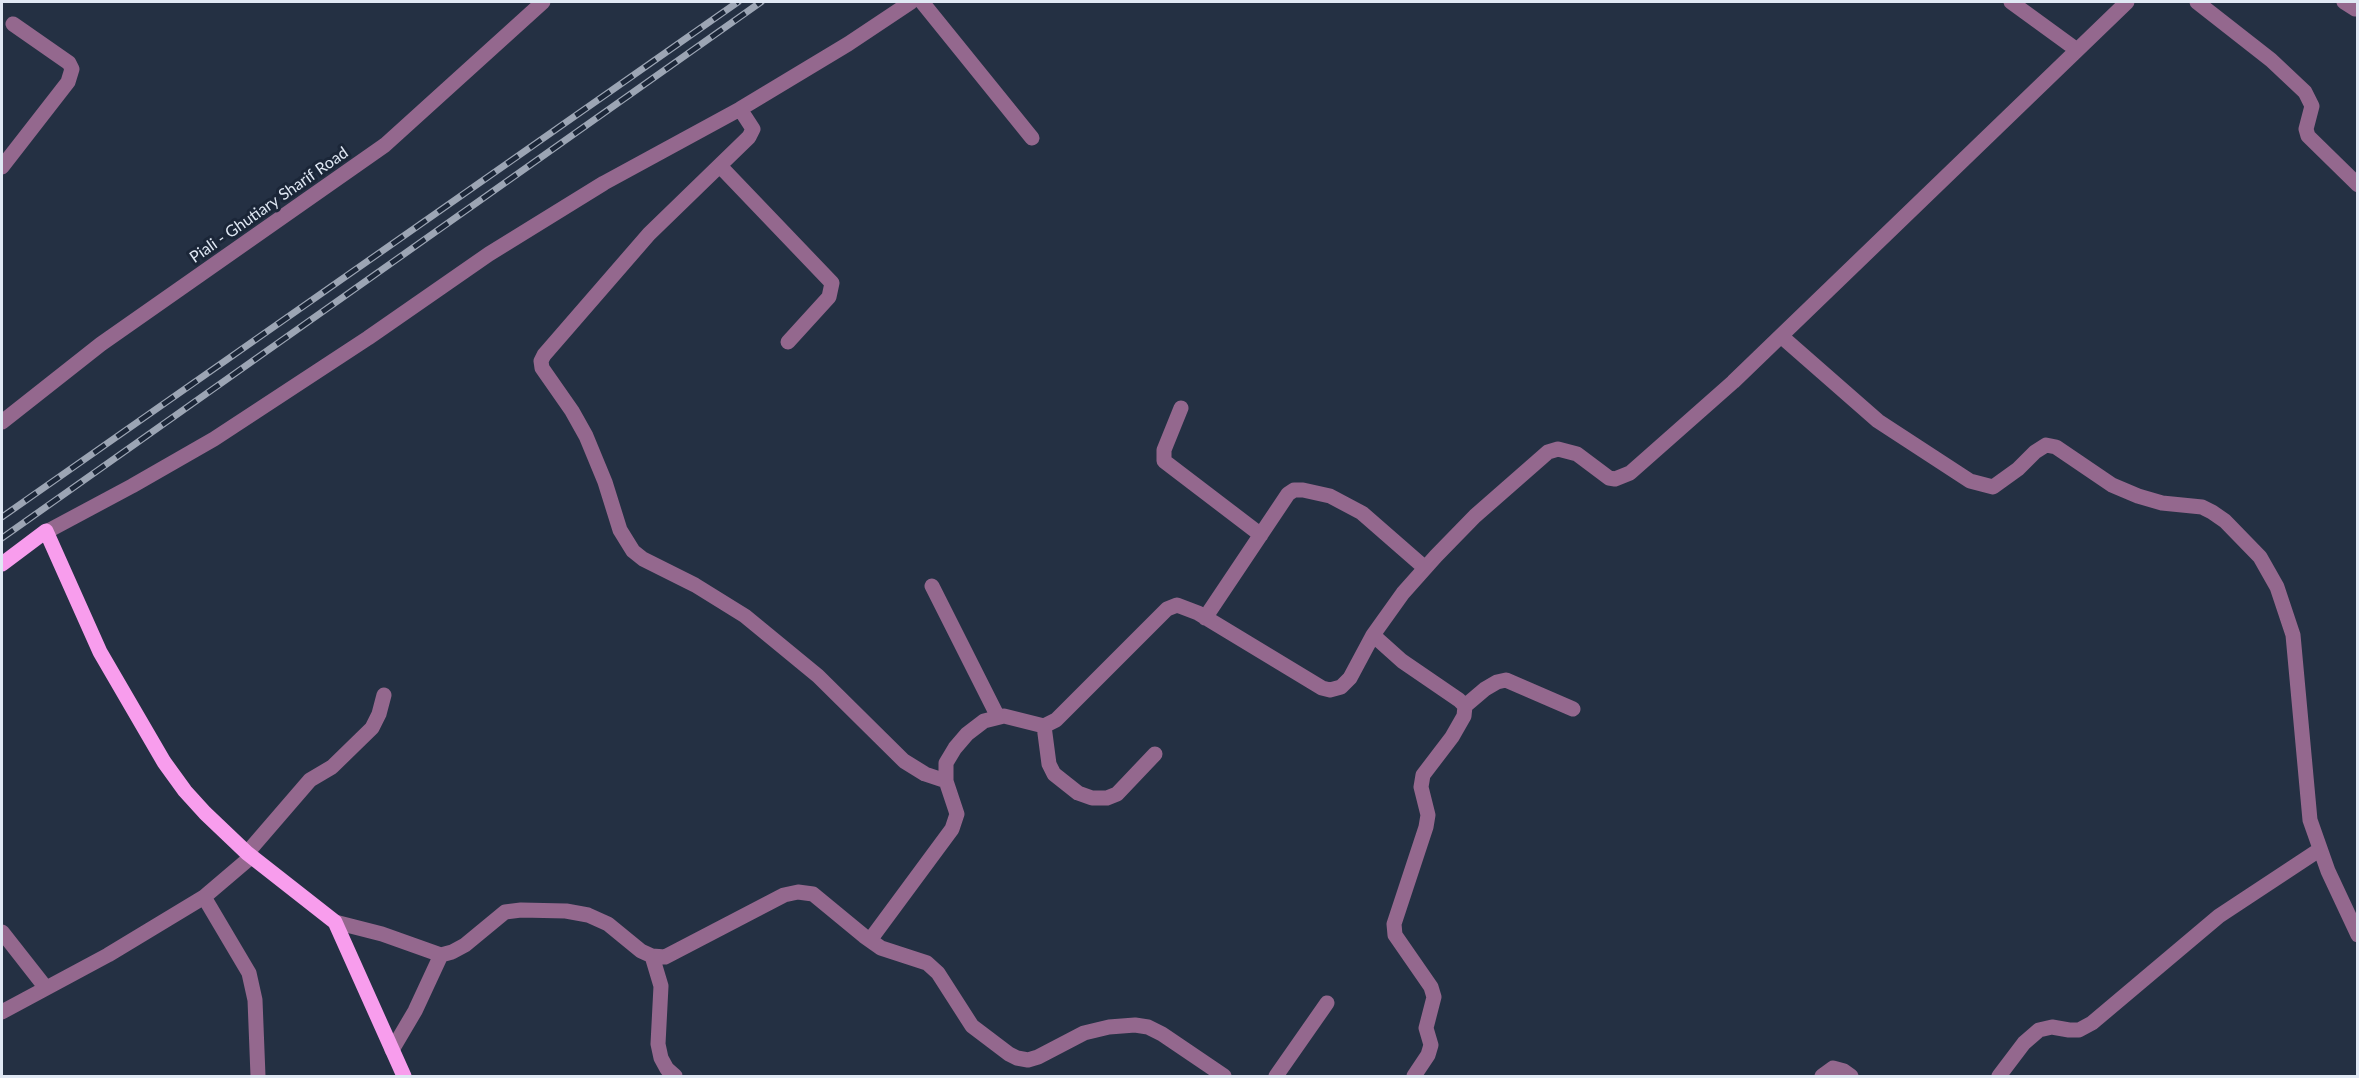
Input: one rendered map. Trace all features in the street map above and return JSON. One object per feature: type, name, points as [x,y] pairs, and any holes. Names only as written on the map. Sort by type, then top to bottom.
[{"type":"main road","points":[[2,564],[44,531],[46,532],[100,652],[164,762],[185,791],[205,813],[249,855],[335,922],[404,1077]]},
{"type":"street","name":"Piali - Ghutiary Sharif Road","points":[[2,422],[101,344],[386,145],[543,2]]},
{"type":"street","points":[[46,532],[214,439],[368,338],[489,254],[604,183],[740,109],[848,44],[911,2]]},
{"type":"street","points":[[922,2],[1032,138]]},
{"type":"street","points":[[2011,2],[2077,50]]},
{"type":"street","points":[[870,940],[956,820],[957,814],[946,781],[946,764],[955,748],[967,734],[984,721],[1004,716],[1044,726],[1056,720],[1167,609],[1177,605],[1205,618],[1322,688],[1330,690],[1341,687],[1350,678],[1373,635],[1403,592],[1475,516],[1548,452],[1558,448],[1577,454],[1609,478],[1615,479],[1630,472],[1733,382],[2127,2]]},
{"type":"street","points":[[2197,2],[2271,60],[2305,92],[2312,106],[2306,129],[2308,136],[2358,185]]},
{"type":"street","points":[[2,167],[68,82],[72,69],[69,63],[13,24]]},
{"type":"street","points":[[740,109],[753,129],[752,133],[649,234],[544,355],[541,362],[542,368],[567,402],[586,436],[605,482],[620,530],[633,551],[643,559],[695,585],[745,616],[818,676],[904,761],[925,774],[946,781]]},
{"type":"street","points":[[720,166],[832,283],[829,297],[788,342]]},
{"type":"street","points":[[1781,336],[1878,421],[1970,482],[1993,487],[2046,445],[2056,447],[2112,485],[2162,503],[2202,507],[2225,521],[2260,558],[2269,571],[2293,635],[2310,820],[2319,850],[2358,936]]},
{"type":"street","points":[[1181,408],[1164,450],[1164,462],[1261,535]]},
{"type":"street","points":[[1205,618],[1288,494],[1294,490],[1312,491],[1330,496],[1362,513],[1425,568]]},
{"type":"street","points":[[932,586],[998,717]]},
{"type":"street","points":[[1373,635],[1402,661],[1465,706]]},
{"type":"street","points":[[1414,1077],[1431,1045],[1426,1028],[1434,997],[1431,987],[1395,935],[1394,924],[1426,827],[1428,814],[1421,787],[1423,775],[1452,736],[1464,716],[1465,706],[1497,682],[1506,680],[1518,683],[1573,709]]},
{"type":"street","points":[[2,1012],[108,955],[204,897],[249,855],[310,780],[332,767],[372,728],[379,714],[384,694]]},
{"type":"street","points":[[1044,726],[1049,764],[1054,774],[1078,793],[1092,798],[1107,798],[1117,794],[1155,754]]},
{"type":"street","points":[[1999,1077],[2024,1043],[2040,1030],[2052,1027],[2079,1030],[2092,1023],[2219,916],[2319,850]]},
{"type":"street","points":[[335,922],[398,939],[441,955],[465,945],[505,912],[566,911],[588,915],[608,924],[641,951],[652,956],[665,957],[784,895],[798,892],[813,894],[881,948],[927,963],[938,973],[972,1026],[1017,1058],[1029,1060],[1084,1034],[1109,1027],[1135,1025],[1148,1027],[1162,1034],[1224,1077]]},
{"type":"street","points":[[204,897],[249,973],[255,1000],[258,1077]]},
{"type":"street","points":[[2,932],[46,988]]},
{"type":"street","points":[[392,1050],[415,1011],[441,955]]},
{"type":"street","points":[[652,956],[661,986],[658,1044],[667,1070],[675,1077]]},
{"type":"street","points":[[1276,1077],[1327,1003]]},
{"type":"street","points":[[1822,1077],[1833,1068],[1844,1071],[1851,1077]]},
{"type":"railway","points":[[2,517],[738,2]]},
{"type":"railway","points":[[2,538],[761,2]]}]
